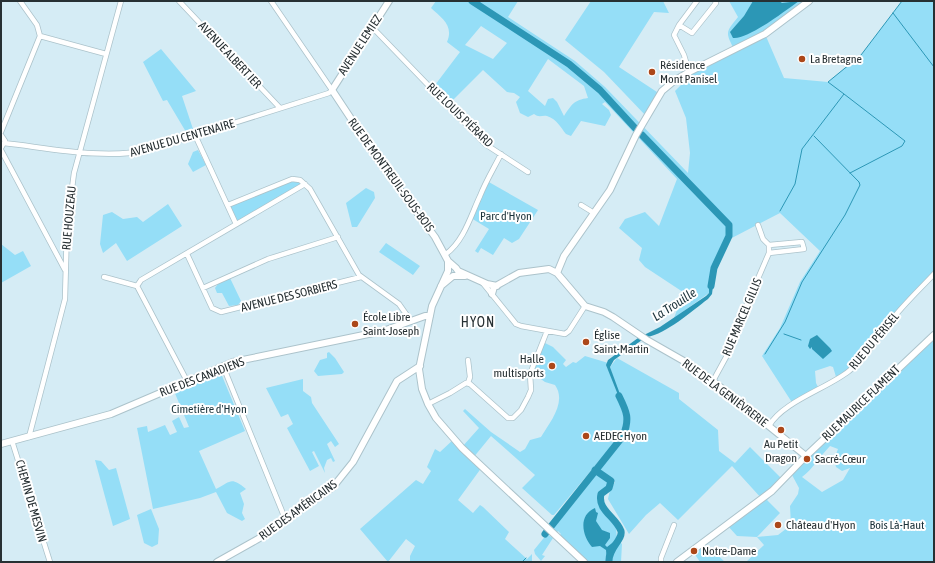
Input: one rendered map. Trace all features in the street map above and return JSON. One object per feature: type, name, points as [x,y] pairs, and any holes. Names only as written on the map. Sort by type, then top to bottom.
[{"type":"street","points":[[1,132],[40,36],[37,25],[20,1]]},
{"type":"street","name":"RUE HOUZEAU","points":[[29,437],[65,299],[67,227],[71,195],[80,151],[121,1]]},
{"type":"street","name":"AVENUE ALBERT IER","points":[[179,1],[280,108]]},
{"type":"street","points":[[271,1],[332,90]]},
{"type":"street","name":"AVENUE LEMIEZ","points":[[332,90],[390,1]]},
{"type":"street","points":[[689,72],[684,55],[674,35],[679,25],[698,1]]},
{"type":"street","points":[[679,25],[692,33],[716,3],[715,1]]},
{"type":"street","points":[[557,273],[564,256],[610,190],[636,135],[662,91],[674,81],[689,72],[765,34],[809,1]]},
{"type":"street","name":"RUE LOUIS PIÉRARD","points":[[372,27],[485,144],[501,154],[480,195],[468,224],[452,250],[446,254]]},
{"type":"street","points":[[40,36],[106,54]]},
{"type":"street","name":"AVENUE DU CENTENAIRE","points":[[4,143],[127,154],[195,135],[326,94],[332,90]]},
{"type":"street","name":"RUE DE MONTREUIL-SOUS-BOIS","points":[[332,90],[379,161],[435,237],[446,254],[449,266]]},
{"type":"street","points":[[1,135],[4,143],[1,149],[66,271]]},
{"type":"street","points":[[195,135],[236,224]]},
{"type":"street","points":[[501,154],[528,172]]},
{"type":"street","points":[[228,205],[294,178],[298,179],[305,184],[361,277],[399,304],[411,321]]},
{"type":"street","points":[[137,286],[141,280],[305,184]]},
{"type":"street","points":[[581,205],[594,213]]},
{"type":"street","points":[[758,225],[763,239],[769,245],[802,242],[804,249],[769,253]]},
{"type":"street","points":[[187,254],[203,288],[268,259],[338,237]]},
{"type":"street","name":"RUE MARCEL GILLIS","points":[[713,381],[731,348],[740,320],[769,253],[769,245]]},
{"type":"street","points":[[494,289],[519,273],[549,269],[564,256]]},
{"type":"street","points":[[441,286],[455,274],[456,268],[449,266],[432,306],[420,366],[422,389],[428,404],[449,434],[482,467],[584,562]]},
{"type":"street","points":[[455,274],[468,276],[494,289],[516,324],[562,334],[569,331],[585,306],[557,273],[549,269]]},
{"type":"street","name":"RUE DU PÉRISEL","points":[[768,426],[790,406],[832,383],[850,370],[868,352],[902,308],[934,274]]},
{"type":"street","points":[[104,277],[137,286],[187,380]]},
{"type":"street","name":"AVENUE DES SORBIERS","points":[[203,288],[212,308],[221,312],[361,277]]},
{"type":"street","points":[[482,282],[494,289]]},
{"type":"street","name":"RUE DE LA GENIÈVRERIE","points":[[585,306],[604,312],[647,340],[683,360],[713,381],[806,456]]},
{"type":"street","name":"RUE DES CANADIENS","points":[[1,444],[111,414],[187,380],[242,360],[383,331],[430,316]]},
{"type":"street","points":[[468,383],[508,418],[513,418],[518,415],[531,390],[530,374],[547,331]]},
{"type":"street","name":"RUE MAURICE FLAMENT","points":[[677,562],[766,496],[934,334]]},
{"type":"street","points":[[468,360],[470,377],[468,383]]},
{"type":"street","points":[[223,366],[286,521]]},
{"type":"street","name":"RUE DES AMÉRICAINS","points":[[217,562],[286,521],[324,494],[340,480],[353,462],[396,383],[405,374],[420,366]]},
{"type":"street","points":[[428,404],[468,383]]},
{"type":"street","name":"CHEMIN DE MESVIN","points":[[12,441],[50,562]]},
{"type":"street","points":[[660,558],[674,525]]},
{"type":"green space","points":[[436,1],[518,1],[508,17],[575,61],[605,87],[688,173],[690,153],[686,118],[675,91],[691,75],[689,72],[734,49],[729,39],[728,32],[738,17],[729,1],[809,1],[765,34],[784,78],[828,82],[861,55],[902,1],[934,1],[934,274],[902,307],[868,351],[837,380],[833,367],[830,366],[815,371],[816,383],[819,389],[793,404],[762,356],[780,328],[800,282],[820,251],[780,213],[728,240],[714,268],[712,267],[709,293],[674,318],[677,310],[691,302],[689,296],[645,267],[639,260],[642,248],[619,228],[625,219],[645,212],[659,226],[677,179],[605,102],[602,104],[609,110],[611,115],[605,126],[581,121],[571,136],[566,134],[550,117],[537,116],[534,114],[528,117],[520,113],[516,102],[520,97],[514,93],[507,92],[483,70],[448,105],[432,89],[460,52],[447,42],[449,36],[448,27],[443,19],[431,8]],"holes":[[[481,26],[507,43],[493,59],[465,45]],[[548,59],[584,86],[588,98],[574,103],[564,116],[557,102],[553,98],[548,99],[545,106],[528,91]]]},
{"type":"green space","points":[[591,1],[663,1],[669,13],[654,12],[619,67],[660,94],[647,117],[604,72],[565,40]]},
{"type":"green space","points":[[161,49],[196,91],[182,96],[195,135],[189,137],[167,100],[163,101],[143,62]]},
{"type":"green space","points":[[198,150],[206,165],[193,172],[188,164],[193,152]]},
{"type":"green space","points":[[294,178],[302,182],[302,186],[236,224],[228,205]]},
{"type":"green space","name":"Parc d'Hyon","points":[[487,181],[538,210],[519,239],[512,243],[504,238],[493,255],[481,248],[478,253],[475,251],[489,229],[471,218]]},
{"type":"green space","points":[[366,188],[374,192],[375,198],[357,227],[352,227],[346,203]]},
{"type":"green space","points":[[168,204],[182,226],[127,261],[116,243],[103,253],[100,244],[103,215],[112,212],[123,219],[137,217],[143,222]]},
{"type":"green space","points":[[386,243],[420,266],[413,275],[379,252]]},
{"type":"green space","points":[[1,244],[15,255],[23,251],[31,266],[1,283]]},
{"type":"green space","points":[[230,278],[241,301],[238,305],[229,306],[222,293],[217,293],[215,288],[218,284]]},
{"type":"green space","name":"Bois Là-Haut","points":[[934,335],[934,562],[746,562],[764,545],[757,537],[737,536],[727,525],[762,499],[732,466],[678,520],[660,503],[646,515],[629,534],[608,499],[610,490],[615,482],[598,470],[599,461],[554,515],[552,515],[522,488],[535,475],[491,436],[473,458],[482,467],[458,500],[473,513],[480,505],[483,507],[509,532],[505,539],[527,559],[532,554],[532,562],[410,562],[410,556],[415,546],[406,539],[388,562],[360,529],[416,480],[423,484],[431,471],[427,467],[435,449],[440,452],[454,439],[462,447],[479,428],[463,411],[465,409],[491,432],[520,452],[525,449],[530,440],[541,437],[556,412],[559,398],[555,385],[545,382],[531,372],[545,343],[553,347],[566,360],[563,364],[566,367],[573,362],[576,363],[585,356],[608,363],[607,367],[615,384],[610,367],[617,358],[679,393],[679,399],[718,430],[719,451],[735,463],[750,447],[782,479]],"holes":[[[830,446],[838,449],[834,459],[836,467],[842,471],[850,468],[843,480],[822,492],[802,477],[810,470]],[[792,475],[799,488],[798,494],[790,506],[791,525],[778,535],[757,537],[780,513],[767,500]]]},
{"type":"green space","points":[[329,352],[344,372],[342,374],[318,376],[314,371],[320,360],[327,358],[327,353]]},
{"type":"green space","name":"Cimetière d'Hyon","points":[[220,371],[245,431],[199,451],[216,489],[228,482],[233,481],[246,489],[240,493],[244,504],[242,513],[245,519],[242,521],[227,513],[216,492],[200,498],[153,509],[137,428],[147,426],[148,432],[165,425],[170,435],[177,432],[172,421],[179,417],[184,428],[189,427],[174,391]]},
{"type":"green space","points":[[303,379],[303,391],[311,397],[312,403],[339,444],[335,447],[331,441],[327,444],[335,461],[333,462],[331,458],[327,460],[324,468],[325,473],[314,451],[312,452],[319,466],[310,471],[287,428],[293,424],[288,414],[281,417],[266,388]]},
{"type":"green space","points":[[95,460],[101,461],[109,470],[116,468],[130,519],[113,526]]},
{"type":"green space","points":[[597,473],[609,480],[610,483],[608,487],[600,492],[598,502],[616,527],[617,539],[622,544],[621,562],[588,562],[559,536],[561,534],[558,531],[556,534],[552,528]]},
{"type":"green space","points":[[151,509],[159,529],[158,544],[152,547],[144,543],[137,515]]},
{"type":"green space","points":[[547,534],[553,538],[542,555],[545,556],[541,561],[535,554],[534,550]]},
{"type":"green space","points":[[703,542],[725,562],[700,562],[692,550]]},
{"type":"shaded area","points":[[753,1],[779,1],[782,3],[799,1],[757,30],[740,37],[733,38],[730,32],[744,16]]},
{"type":"shaded area","points":[[709,276],[714,278],[712,294],[708,299],[670,327],[654,335],[647,337],[644,335],[660,327],[706,296],[709,293]]},
{"type":"shaded area","points":[[817,335],[832,351],[823,359],[812,349],[812,347],[810,349],[808,346],[810,339]]},
{"type":"shaded area","points":[[638,338],[642,340],[614,360],[610,367],[624,405],[622,405],[606,365],[608,360]]},
{"type":"shaded area","points":[[595,508],[596,512],[598,513],[596,521],[602,530],[610,533],[610,538],[605,545],[607,547],[616,540],[619,543],[611,552],[612,562],[607,562],[606,550],[600,546],[592,547],[584,532],[583,526],[586,516]]},
{"type":"waterway","name":"La Trouille","points":[[472,1],[569,64],[600,90],[635,128]]},
{"type":"waterway","points":[[780,211],[795,184],[802,149],[844,94],[828,82],[861,55],[902,1]]},
{"type":"waterway","points":[[893,13],[934,67]]},
{"type":"waterway","points":[[844,94],[905,141],[902,146],[850,173]]},
{"type":"waterway","name":"La Trouille","points":[[642,135],[729,225],[729,236],[714,268],[711,286]]},
{"type":"waterway","points":[[765,354],[785,322],[802,282],[845,215],[860,185],[859,182],[814,136]]},
{"type":"waterway","points":[[784,334],[801,340]]},
{"type":"waterway","name":"La Trouille","points":[[545,534],[623,436],[627,416],[619,396]]},
{"type":"waterway","name":"La Trouille","points":[[595,470],[611,481],[609,488],[601,494],[601,500],[604,509],[619,526],[621,531],[620,538],[609,557],[609,562]]},
{"type":"waterway","points":[[522,562],[526,558]]},
{"type":"place","name":"La Bretagne","points":[[802,59]]},
{"type":"place","name":"Résidence Mont Panisel","points":[[652,72]]},
{"type":"place","name":"École Libre Saint-Joseph","points":[[355,324]]},
{"type":"place","name":"Église Saint-Martin","points":[[586,342]]},
{"type":"place","name":"Halle multisports","points":[[552,366]]},
{"type":"place","name":"Au Petit Dragon","points":[[781,430]]},
{"type":"place","name":"AEDEC Hyon","points":[[586,436]]},
{"type":"place","name":"Sacré-Cœur","points":[[807,459]]},
{"type":"place","name":"Château d'Hyon","points":[[778,525]]},
{"type":"place","name":"Notre-Dame","points":[[694,551]]},
{"type":"district","name":"HYON","points":[[478,322]]}]
